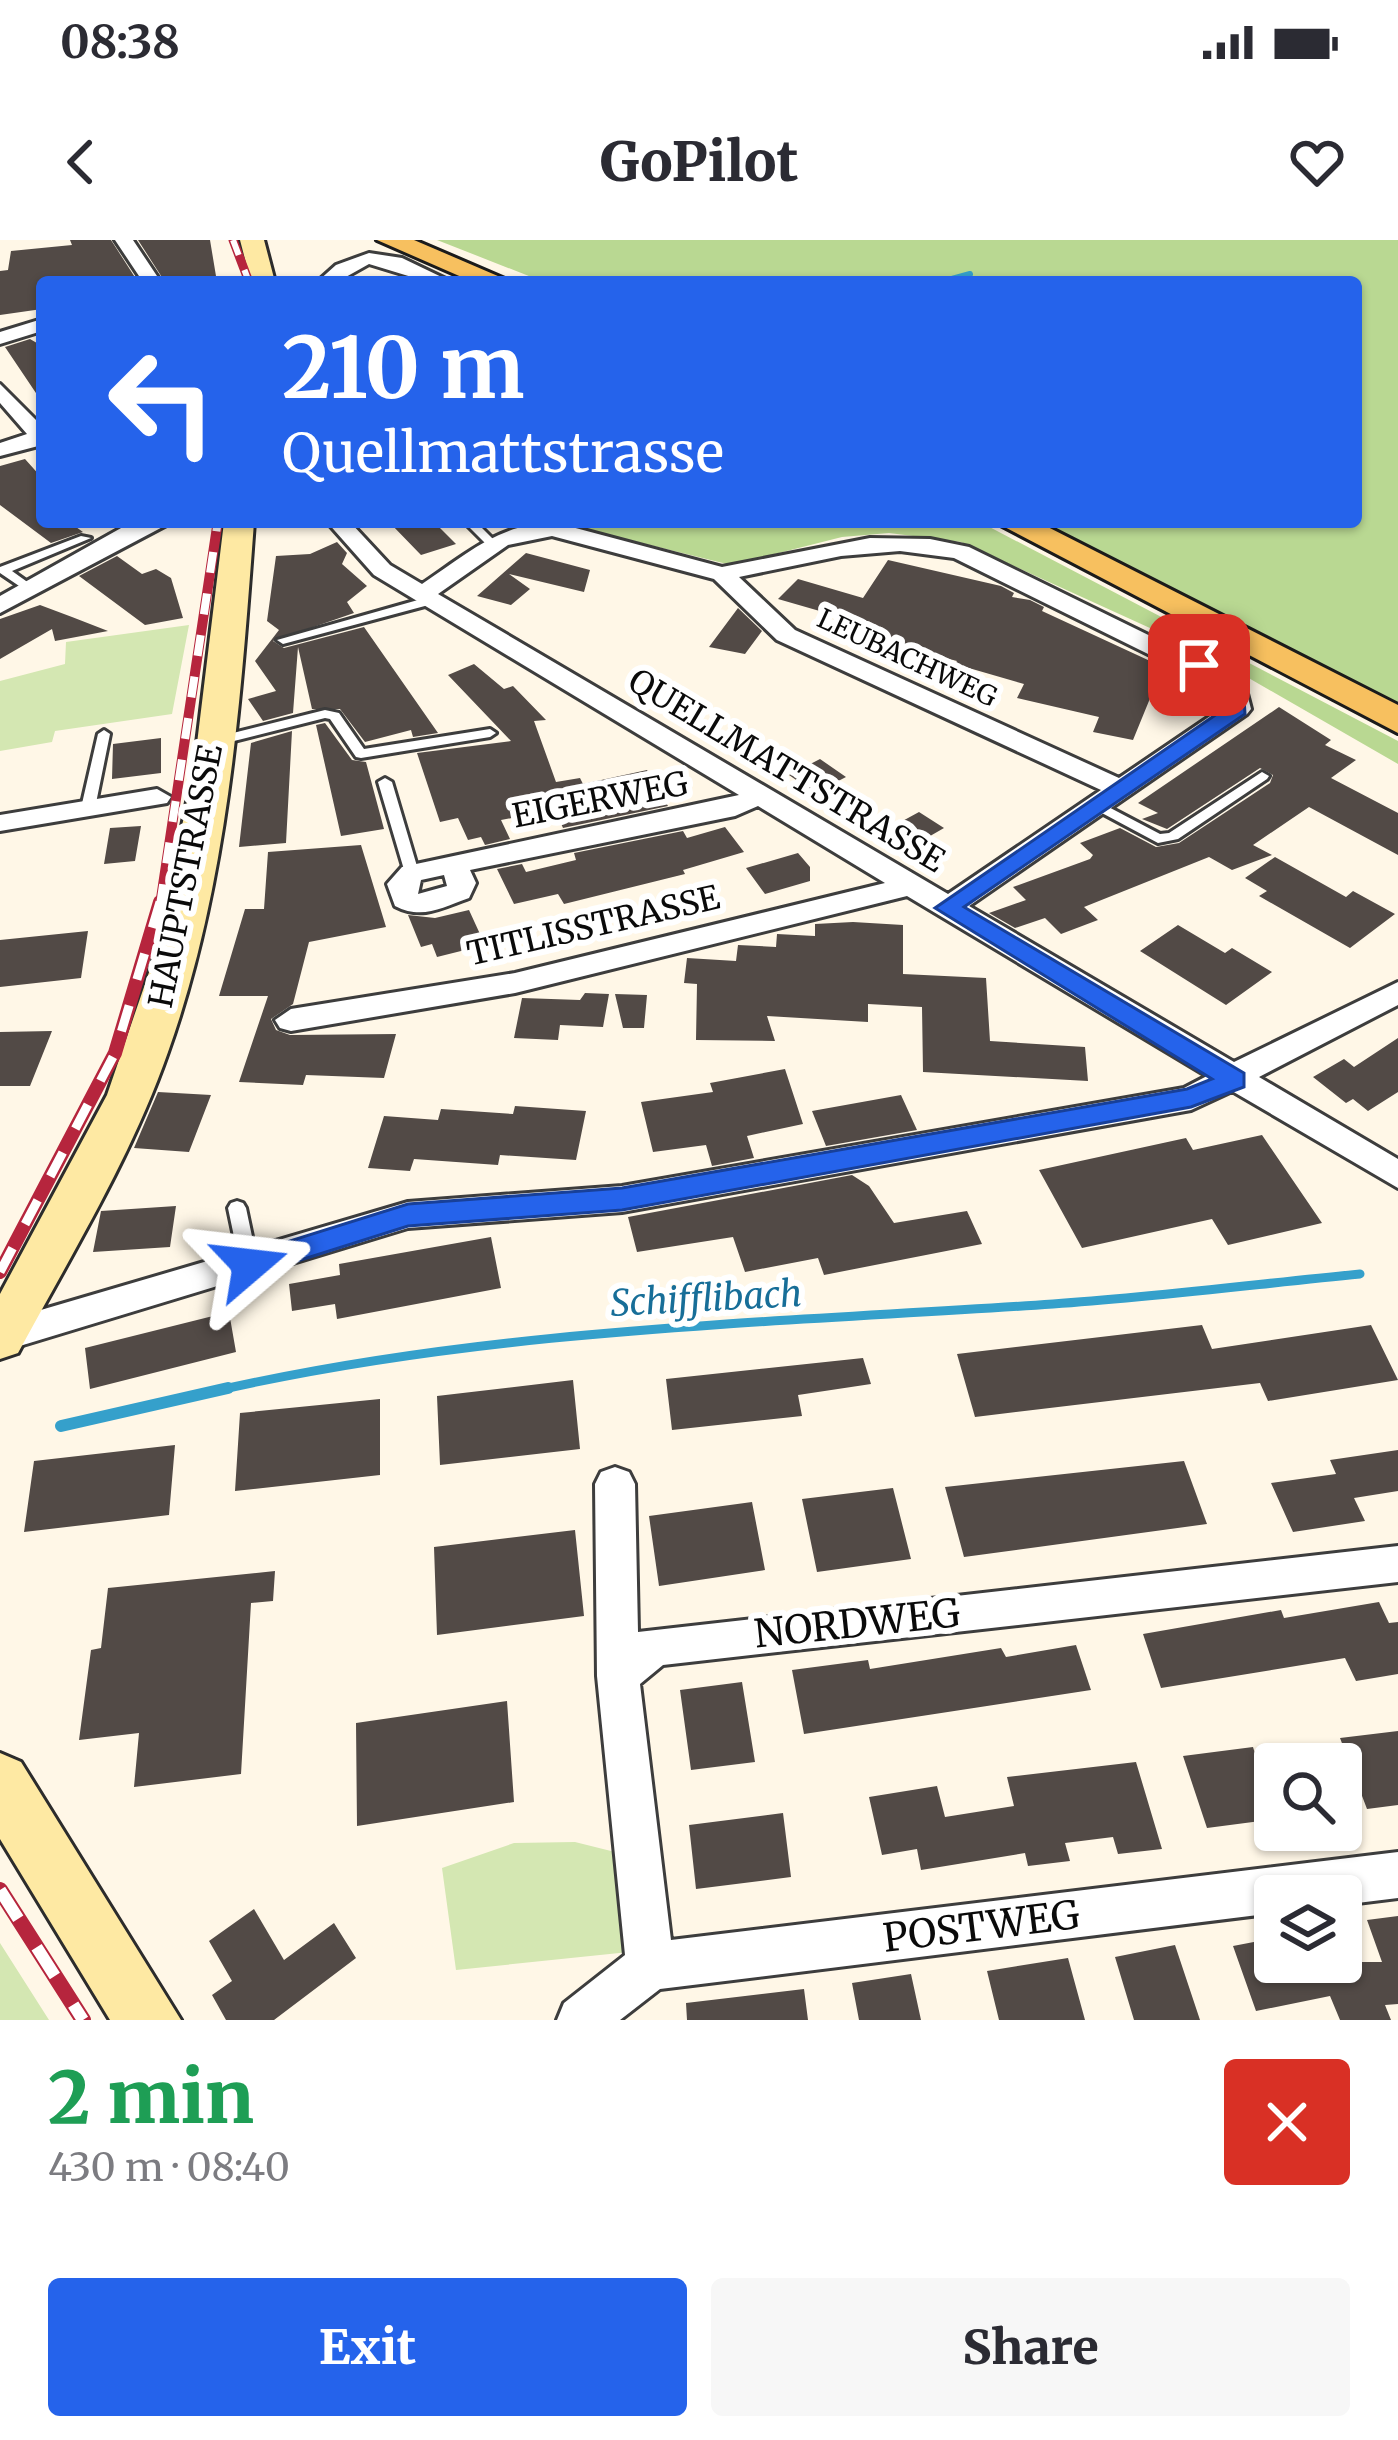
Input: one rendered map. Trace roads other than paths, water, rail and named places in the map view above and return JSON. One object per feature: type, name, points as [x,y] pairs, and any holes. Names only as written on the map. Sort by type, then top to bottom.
[{"type":"main road","points":[[390,240],[482,276]]},
{"type":"main road","points":[[415,240],[501,276]]},
{"type":"main road","points":[[257,242],[262,276]]},
{"type":"main road","name":"HAUPTSTRASSE","points":[[1,1338],[74,1205],[160,1011],[192,877],[238,528]]},
{"type":"main road","points":[[1024,528],[1398,721]]},
{"type":"main road","points":[[0,1783],[148,2020]]},
{"type":"street","points":[[124,240],[148,276]]},
{"type":"street","points":[[332,276],[348,261],[371,255],[427,276]]},
{"type":"street","points":[[0,338],[36,327]]},
{"type":"street","points":[[0,390],[36,434]]},
{"type":"street","points":[[14,409],[36,403]]},
{"type":"street","points":[[0,450],[36,439]]},
{"type":"street","points":[[0,606],[136,528]]},
{"type":"street","name":"QUELLMATTSTRASSE","points":[[344,528],[382,570],[1398,1175]]},
{"type":"street","name":"LEUBACHWEG","points":[[427,597],[492,544],[527,528],[553,529],[722,574],[786,635],[1119,788]]},
{"type":"street","points":[[722,574],[868,543],[924,543],[961,552],[1235,687],[1238,709],[947,908]]},
{"type":"street","name":"EIGERWEG","points":[[412,873],[734,808],[758,795]]},
{"type":"street","points":[[0,823],[158,797]]},
{"type":"street","name":"TITLISSTRASSE","points":[[291,1020],[514,983],[909,886]]},
{"type":"street","points":[[1,1338],[408,1215],[622,1199],[1191,1097],[1234,1080],[1398,992]]},
{"type":"street","points":[[581,2020],[650,1966],[618,1676],[615,1484]]},
{"type":"street","name":"NORDWEG","points":[[618,1676],[653,1646],[1398,1564]]},
{"type":"street","name":"POSTWEG","points":[[650,1966],[1398,1875]]},
{"type":"lane","points":[[476,528],[492,544]]},
{"type":"lane","points":[[29,588],[3,570],[85,538]]},
{"type":"lane","points":[[283,640],[427,597]]},
{"type":"lane","points":[[213,742],[325,714],[334,716],[361,754],[490,733]]},
{"type":"lane","points":[[88,808],[104,734]]},
{"type":"lane","points":[[1094,806],[1158,839],[1173,836],[1262,776]]},
{"type":"lane","points":[[385,782],[412,873]]},
{"type":"lane","points":[[237,1208],[250,1265]]},
{"type":"waterway","points":[[963,276],[970,274]]},
{"type":"waterway","name":"Schifflibach","points":[[215,1391],[319,1370],[527,1341],[1091,1301],[1360,1274]]},
{"type":"waterway","name":"Schifflibach","points":[[61,1426],[228,1388]]},
{"type":"railway","points":[[233,240],[247,276]]},
{"type":"railway","points":[[160,905],[217,528]]},
{"type":"railway","points":[[0,1272],[115,1053],[160,902]]},
{"type":"railway","points":[[0,1890],[83,2020]]}]
